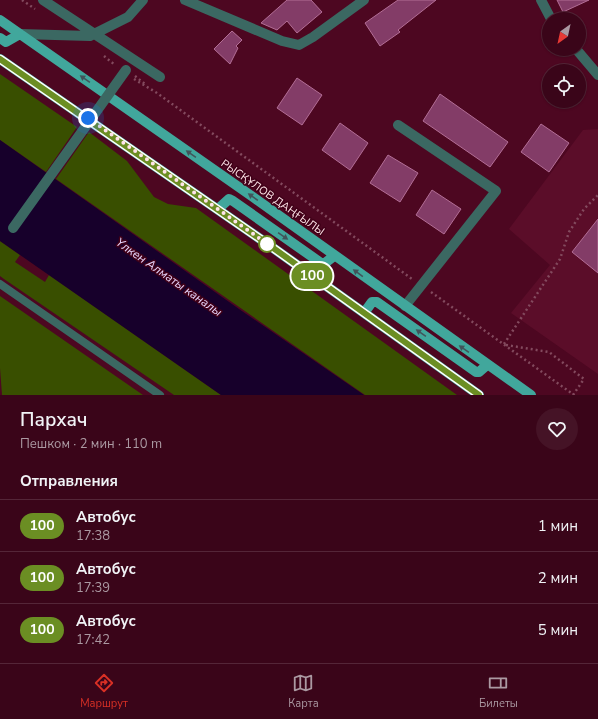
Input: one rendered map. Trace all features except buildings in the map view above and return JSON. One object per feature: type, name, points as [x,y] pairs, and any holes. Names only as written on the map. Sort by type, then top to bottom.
[{"type":"main road","name":"РЫСҚҰЛОВ ДАҢҒЫЛЫ","points":[[0,20],[253,197],[531,395]]},
{"type":"main road","points":[[0,38],[6,42],[20,34]]},
{"type":"main road","points":[[0,59],[218,209],[479,395]]},
{"type":"main road","points":[[218,209],[228,199],[233,201],[321,263],[325,263],[334,256]]},
{"type":"main road","points":[[364,313],[372,302],[377,302],[476,372],[487,364]]},
{"type":"street","points":[[43,0],[160,77]]},
{"type":"street","points":[[20,34],[90,36],[128,17],[143,0]]},
{"type":"street","points":[[185,0],[282,41],[298,45],[313,37],[364,0]]},
{"type":"street","points":[[541,0],[547,12]]},
{"type":"street","points":[[582,56],[598,75]]},
{"type":"street","points":[[13,228],[126,72]]},
{"type":"street","points":[[398,125],[496,191],[405,306]]},
{"type":"lane","points":[[0,284],[160,395]]},
{"type":"path","points":[[103,55],[573,395],[584,379],[549,352],[504,344]]},
{"type":"path","points":[[126,72],[157,93]]},
{"type":"path","points":[[504,344],[560,259],[569,232],[584,209],[598,195]]},
{"type":"shaded area","points":[[598,129],[598,374],[511,313],[550,265],[509,229],[583,130]]},
{"type":"green space","points":[[0,74],[77,127],[46,172],[0,140]]},
{"type":"green space","points":[[89,132],[127,161],[154,197],[168,204],[196,208],[457,395],[365,395],[56,179]]},
{"type":"green space","points":[[0,241],[20,255],[15,262],[45,282],[49,275],[221,395],[174,395],[4,279],[0,276]]},
{"type":"green space","points":[[0,296],[143,395],[2,395],[0,368]]},
{"type":"water","name":"Үлкен Алматы каналы","points":[[0,140],[239,309],[364,395],[221,395],[0,241]]},
{"type":"bus line","name":"100","points":[[0,59],[88,118],[479,395]]},
{"type":"route","points":[[88,118],[269,245],[267,244]]}]
